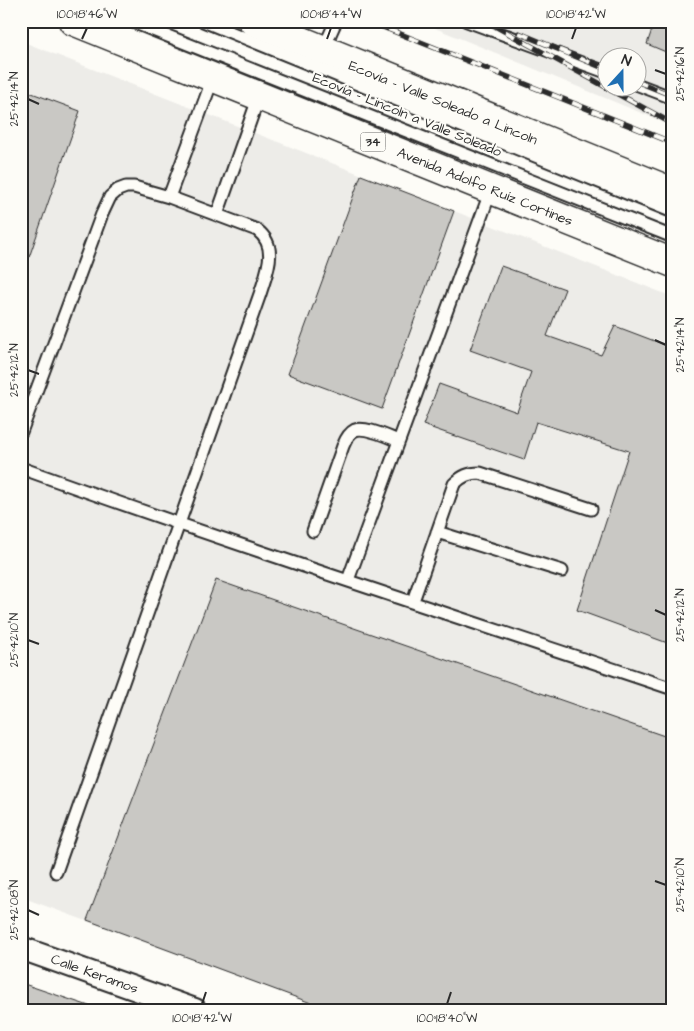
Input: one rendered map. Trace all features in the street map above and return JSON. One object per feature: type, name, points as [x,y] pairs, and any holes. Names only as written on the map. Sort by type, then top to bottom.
[{"type":"main road","name":"Avenida Adolfo Ruíz Cortines","points":[[73,21],[673,263]]},
{"type":"main road","points":[[253,21],[673,192]]},
{"type":"street","name":"Calle Keramos","points":[[21,948],[195,1010]]},
{"type":"lane","name":"Ecovía - Lincoln a Valle Soleado","points":[[130,21],[673,237]]},
{"type":"lane","name":"Ecovía - Valle Soleado a Lincoln","points":[[203,21],[673,212]]},
{"type":"lane","points":[[323,50],[336,21]]},
{"type":"lane","points":[[466,21],[596,68]]},
{"type":"lane","points":[[168,197],[213,78]]},
{"type":"lane","points":[[646,88],[673,98]]},
{"type":"lane","points":[[217,215],[259,96]]},
{"type":"lane","points":[[21,432],[102,214],[110,197],[118,190],[134,187],[168,197],[257,230],[264,236],[270,249],[269,263],[260,294],[56,872]]},
{"type":"lane","points":[[348,580],[491,190]]},
{"type":"lane","points":[[313,531],[343,446],[354,430],[364,429],[399,441]]},
{"type":"lane","points":[[21,468],[180,525],[673,688]]},
{"type":"lane","points":[[413,601],[454,484],[462,476],[480,473],[591,509]]},
{"type":"lane","points":[[437,532],[562,572]]},
{"type":"shaded area","points":[[418,21],[673,21],[673,126],[605,98],[646,98],[646,48],[596,48],[596,94]]},
{"type":"shaded area","points":[[21,41],[673,297],[673,1010],[330,1010],[21,897]]},
{"type":"building","points":[[655,21],[673,21],[673,55],[647,44]]},
{"type":"building","points":[[21,89],[80,111],[25,269],[21,269]]},
{"type":"building","points":[[361,175],[454,211],[382,409],[288,374]]},
{"type":"building","points":[[501,266],[565,289],[547,336],[601,355],[615,326],[673,348],[673,645],[577,610],[629,451],[536,422],[524,460],[423,425],[439,384],[517,412],[531,372],[470,350]]},
{"type":"building","points":[[216,580],[673,739],[673,1010],[330,1010],[87,920]]},
{"type":"building","points":[[21,983],[89,1006],[88,1010],[21,1010]]},
{"type":"railway","points":[[368,21],[673,143]]},
{"type":"railway","points":[[486,21],[596,82]]},
{"type":"railway","points":[[519,33],[596,65]]},
{"type":"railway","points":[[646,85],[673,96]]},
{"type":"railway","points":[[625,98],[673,124]]}]
